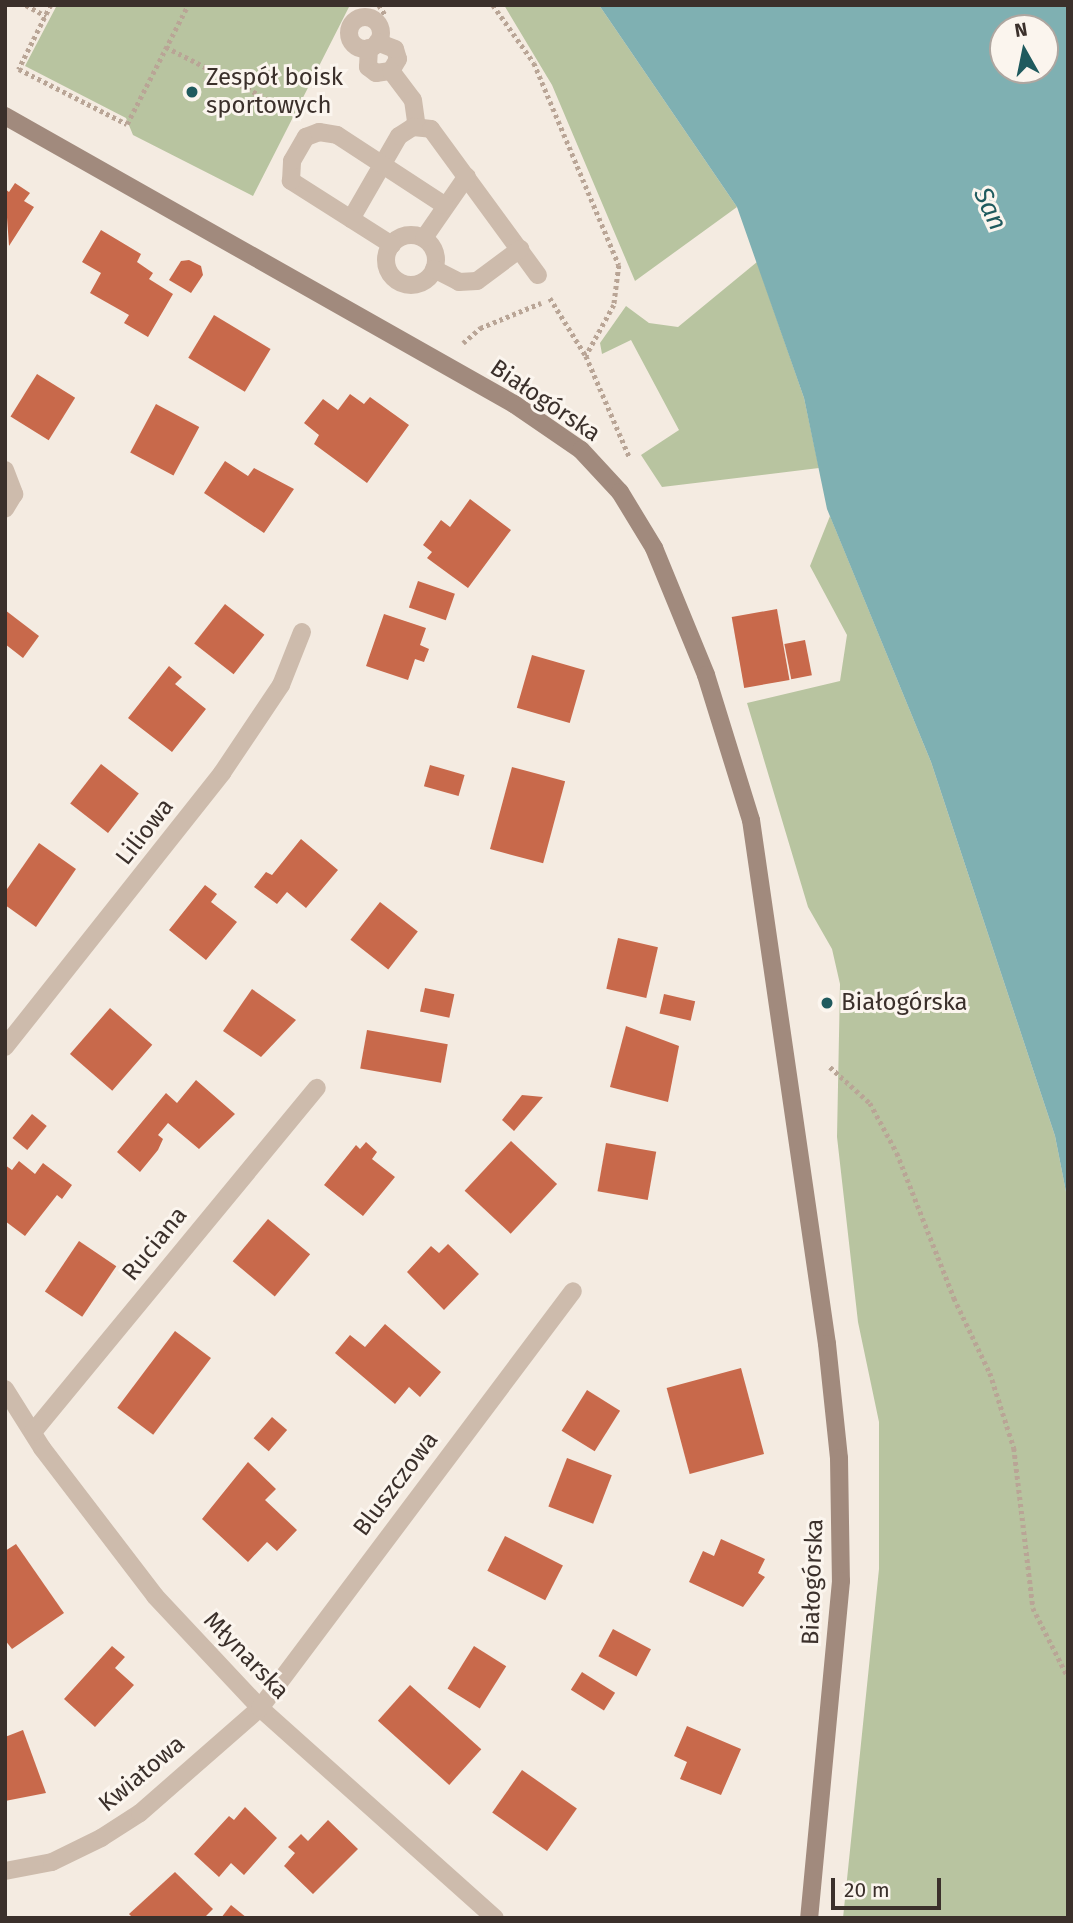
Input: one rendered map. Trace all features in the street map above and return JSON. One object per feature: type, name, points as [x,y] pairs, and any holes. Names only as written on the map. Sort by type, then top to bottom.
[{"type":"street","points":[[373,45],[368,67],[376,73],[391,71],[413,100],[417,127]]},
{"type":"street","name":"Białogórska","points":[[5,116],[514,404],[581,450],[620,492],[654,548],[706,675],[751,820],[827,1344],[839,1458],[841,1581],[809,1918]]},
{"type":"street","points":[[351,219],[399,136],[417,127],[437,135],[538,275]]},
{"type":"street","points":[[391,245],[291,181],[297,151],[311,134],[331,132],[444,205]]},
{"type":"street","points":[[424,239],[444,205],[467,176]]},
{"type":"street","points":[[402,236],[424,239],[435,252],[434,269],[419,284],[397,281],[386,262],[391,245],[402,236]]},
{"type":"street","points":[[434,269],[459,282],[477,281],[520,249]]},
{"type":"street","points":[[5,470],[14,494],[5,509]]},
{"type":"street","name":"Liliowa","points":[[5,1048],[222,773],[281,685],[302,632]]},
{"type":"street","name":"Ruciana","points":[[33,1432],[317,1088]]},
{"type":"street","name":"Bluszczowa","points":[[260,1708],[573,1291]]},
{"type":"street","name":"Młynarska","points":[[5,1389],[33,1432],[155,1596],[260,1708],[491,1916]]},
{"type":"street","name":"Kwiatowa","points":[[5,1871],[52,1862],[102,1838],[140,1813],[260,1708]]},
{"type":"path","points":[[26,5],[46,16]]},
{"type":"path","points":[[51,5],[19,69],[127,124],[188,5]]},
{"type":"path","points":[[492,5],[534,63],[620,265],[614,305],[586,356]]},
{"type":"path","points":[[538,275],[586,356],[629,456]]},
{"type":"path","points":[[831,1067],[870,1103],[897,1153],[954,1298],[1000,1398],[1014,1448],[1033,1608],[1068,1677]]},
{"type":"green space","name":"Zespół boisk sportowych","points":[[57,5],[350,5],[253,196],[133,135],[126,118],[25,66]]},
{"type":"green space","points":[[504,5],[599,5],[737,207],[635,281],[552,85]]},
{"type":"green space","points":[[757,262],[804,398],[819,468],[662,487],[641,455],[679,430],[631,340],[602,354],[600,343],[626,306],[649,323],[678,327]]},
{"type":"green space","points":[[830,516],[931,762],[1055,1136],[1068,1202],[1068,1918],[843,1918],[879,1569],[879,1422],[858,1322],[837,1137],[840,984],[832,949],[808,907],[747,703],[840,681],[847,635],[810,566]]},
{"type":"water","name":"San","points":[[599,5],[1068,5],[1068,1202],[1055,1136],[931,762],[827,509],[804,398],[737,207]]},
{"type":"building","points":[[15,183],[30,193],[24,201],[34,207],[9,246],[5,189],[9,192]]},
{"type":"building","points":[[101,230],[141,254],[137,262],[153,273],[149,279],[173,294],[148,337],[124,323],[129,315],[90,293],[101,273],[82,262]]},
{"type":"building","points":[[189,260],[201,266],[203,275],[191,293],[169,280],[181,261]]},
{"type":"building","points":[[214,315],[271,349],[245,392],[188,358]]},
{"type":"building","points":[[37,374],[75,398],[49,440],[11,416]]},
{"type":"building","points":[[350,394],[364,404],[370,397],[409,425],[367,483],[314,444],[319,435],[304,423],[323,399],[338,410]]},
{"type":"building","points":[[156,404],[199,427],[173,476],[130,453]]},
{"type":"building","points":[[225,461],[248,476],[254,468],[294,489],[264,533],[204,493]]},
{"type":"building","points":[[470,499],[511,530],[468,588],[427,558],[432,552],[423,545],[441,520],[450,527]]},
{"type":"building","points":[[418,581],[455,594],[446,620],[409,607]]},
{"type":"building","points":[[225,604],[264,635],[234,674],[194,643]]},
{"type":"building","points":[[777,609],[790,680],[744,688],[732,617]]},
{"type":"building","points":[[5,610],[39,636],[23,658],[5,644]]},
{"type":"building","points":[[384,614],[426,628],[420,645],[429,649],[424,662],[415,659],[408,680],[366,666]]},
{"type":"building","points":[[805,640],[812,675],[791,679],[784,644]]},
{"type":"building","points":[[532,655],[585,670],[570,723],[517,708]]},
{"type":"building","points":[[169,666],[182,677],[175,684],[206,709],[172,752],[128,718]]},
{"type":"building","points":[[101,764],[139,794],[108,833],[70,803]]},
{"type":"building","points":[[430,765],[465,775],[459,796],[424,786]]},
{"type":"building","points":[[512,767],[565,781],[543,863],[490,849]]},
{"type":"building","points":[[301,839],[338,870],[306,908],[287,892],[277,904],[254,887],[266,872],[272,875]]},
{"type":"building","points":[[39,843],[76,869],[36,927],[5,905],[5,892]]},
{"type":"building","points":[[205,885],[217,894],[211,902],[237,922],[206,960],[169,930]]},
{"type":"building","points":[[380,902],[418,932],[388,969],[350,940]]},
{"type":"building","points":[[618,938],[658,947],[646,998],[606,989]]},
{"type":"building","points":[[425,988],[454,994],[449,1018],[420,1011]]},
{"type":"building","points":[[252,989],[296,1020],[261,1057],[223,1031]]},
{"type":"building","points":[[664,994],[695,1001],[691,1021],[660,1013]]},
{"type":"building","points":[[110,1008],[152,1045],[112,1091],[70,1054]]},
{"type":"building","points":[[626,1026],[679,1046],[668,1102],[610,1087]]},
{"type":"building","points":[[367,1030],[448,1044],[441,1083],[360,1068]]},
{"type":"building","points":[[196,1080],[235,1114],[199,1149],[168,1123],[158,1135],[163,1139],[158,1150],[140,1172],[117,1152],[166,1093],[177,1103]]},
{"type":"building","points":[[522,1095],[543,1097],[514,1131],[502,1120]]},
{"type":"building","points":[[32,1114],[47,1126],[27,1150],[12,1138]]},
{"type":"building","points":[[511,1141],[557,1184],[511,1234],[465,1191]]},
{"type":"building","points":[[366,1142],[377,1152],[372,1159],[395,1177],[363,1216],[324,1185],[356,1145],[360,1149]]},
{"type":"building","points":[[606,1143],[656,1152],[648,1200],[597,1191]]},
{"type":"building","points":[[19,1161],[35,1174],[43,1163],[72,1185],[62,1199],[57,1195],[25,1236],[5,1221],[5,1165],[12,1170]]},
{"type":"building","points":[[268,1219],[310,1254],[275,1296],[233,1261]]},
{"type":"building","points":[[79,1241],[116,1266],[82,1317],[45,1292]]},
{"type":"building","points":[[448,1244],[479,1274],[444,1310],[407,1272],[431,1246],[439,1253]]},
{"type":"building","points":[[385,1324],[441,1372],[420,1397],[409,1387],[395,1404],[335,1353],[350,1335],[365,1347]]},
{"type":"building","points":[[175,1331],[211,1358],[153,1435],[117,1408]]},
{"type":"building","points":[[741,1368],[764,1454],[690,1474],[667,1388]]},
{"type":"building","points":[[587,1390],[620,1411],[595,1451],[562,1431]]},
{"type":"building","points":[[272,1417],[287,1430],[269,1451],[254,1438]]},
{"type":"building","points":[[567,1458],[612,1475],[593,1524],[548,1507]]},
{"type":"building","points":[[248,1462],[276,1489],[265,1500],[297,1530],[277,1551],[267,1542],[248,1562],[202,1519]]},
{"type":"building","points":[[505,1536],[563,1566],[545,1600],[487,1571]]},
{"type":"building","points":[[721,1539],[765,1559],[758,1573],[765,1577],[743,1607],[689,1582],[703,1551],[714,1556]]},
{"type":"building","points":[[16,1544],[64,1613],[12,1649],[5,1640],[5,1551]]},
{"type":"building","points":[[613,1629],[651,1649],[636,1677],[598,1656]]},
{"type":"building","points":[[112,1646],[125,1657],[115,1668],[134,1685],[95,1727],[64,1699]]},
{"type":"building","points":[[474,1646],[506,1666],[480,1709],[448,1688]]},
{"type":"building","points":[[582,1672],[615,1693],[604,1710],[571,1690]]},
{"type":"building","points":[[410,1685],[481,1749],[449,1785],[378,1721]]},
{"type":"building","points":[[687,1726],[741,1749],[721,1795],[680,1779],[687,1762],[674,1756]]},
{"type":"building","points":[[23,1730],[46,1793],[5,1801],[5,1737]]},
{"type":"building","points":[[522,1770],[577,1808],[547,1851],[492,1813]]},
{"type":"building","points":[[245,1807],[277,1838],[244,1875],[231,1863],[219,1877],[194,1854],[229,1816],[234,1820]]},
{"type":"building","points":[[328,1820],[358,1849],[313,1894],[284,1866],[295,1853],[288,1847],[301,1834],[308,1841]]},
{"type":"building","points":[[175,1872],[213,1909],[204,1918],[133,1918],[129,1914]]},
{"type":"building","points":[[231,1905],[247,1918],[221,1918]]},
{"type":"place","name":"Zespół boisk sportowych","points":[[192,92]]},
{"type":"place","name":"Białogórska","points":[[827,1003]]}]
